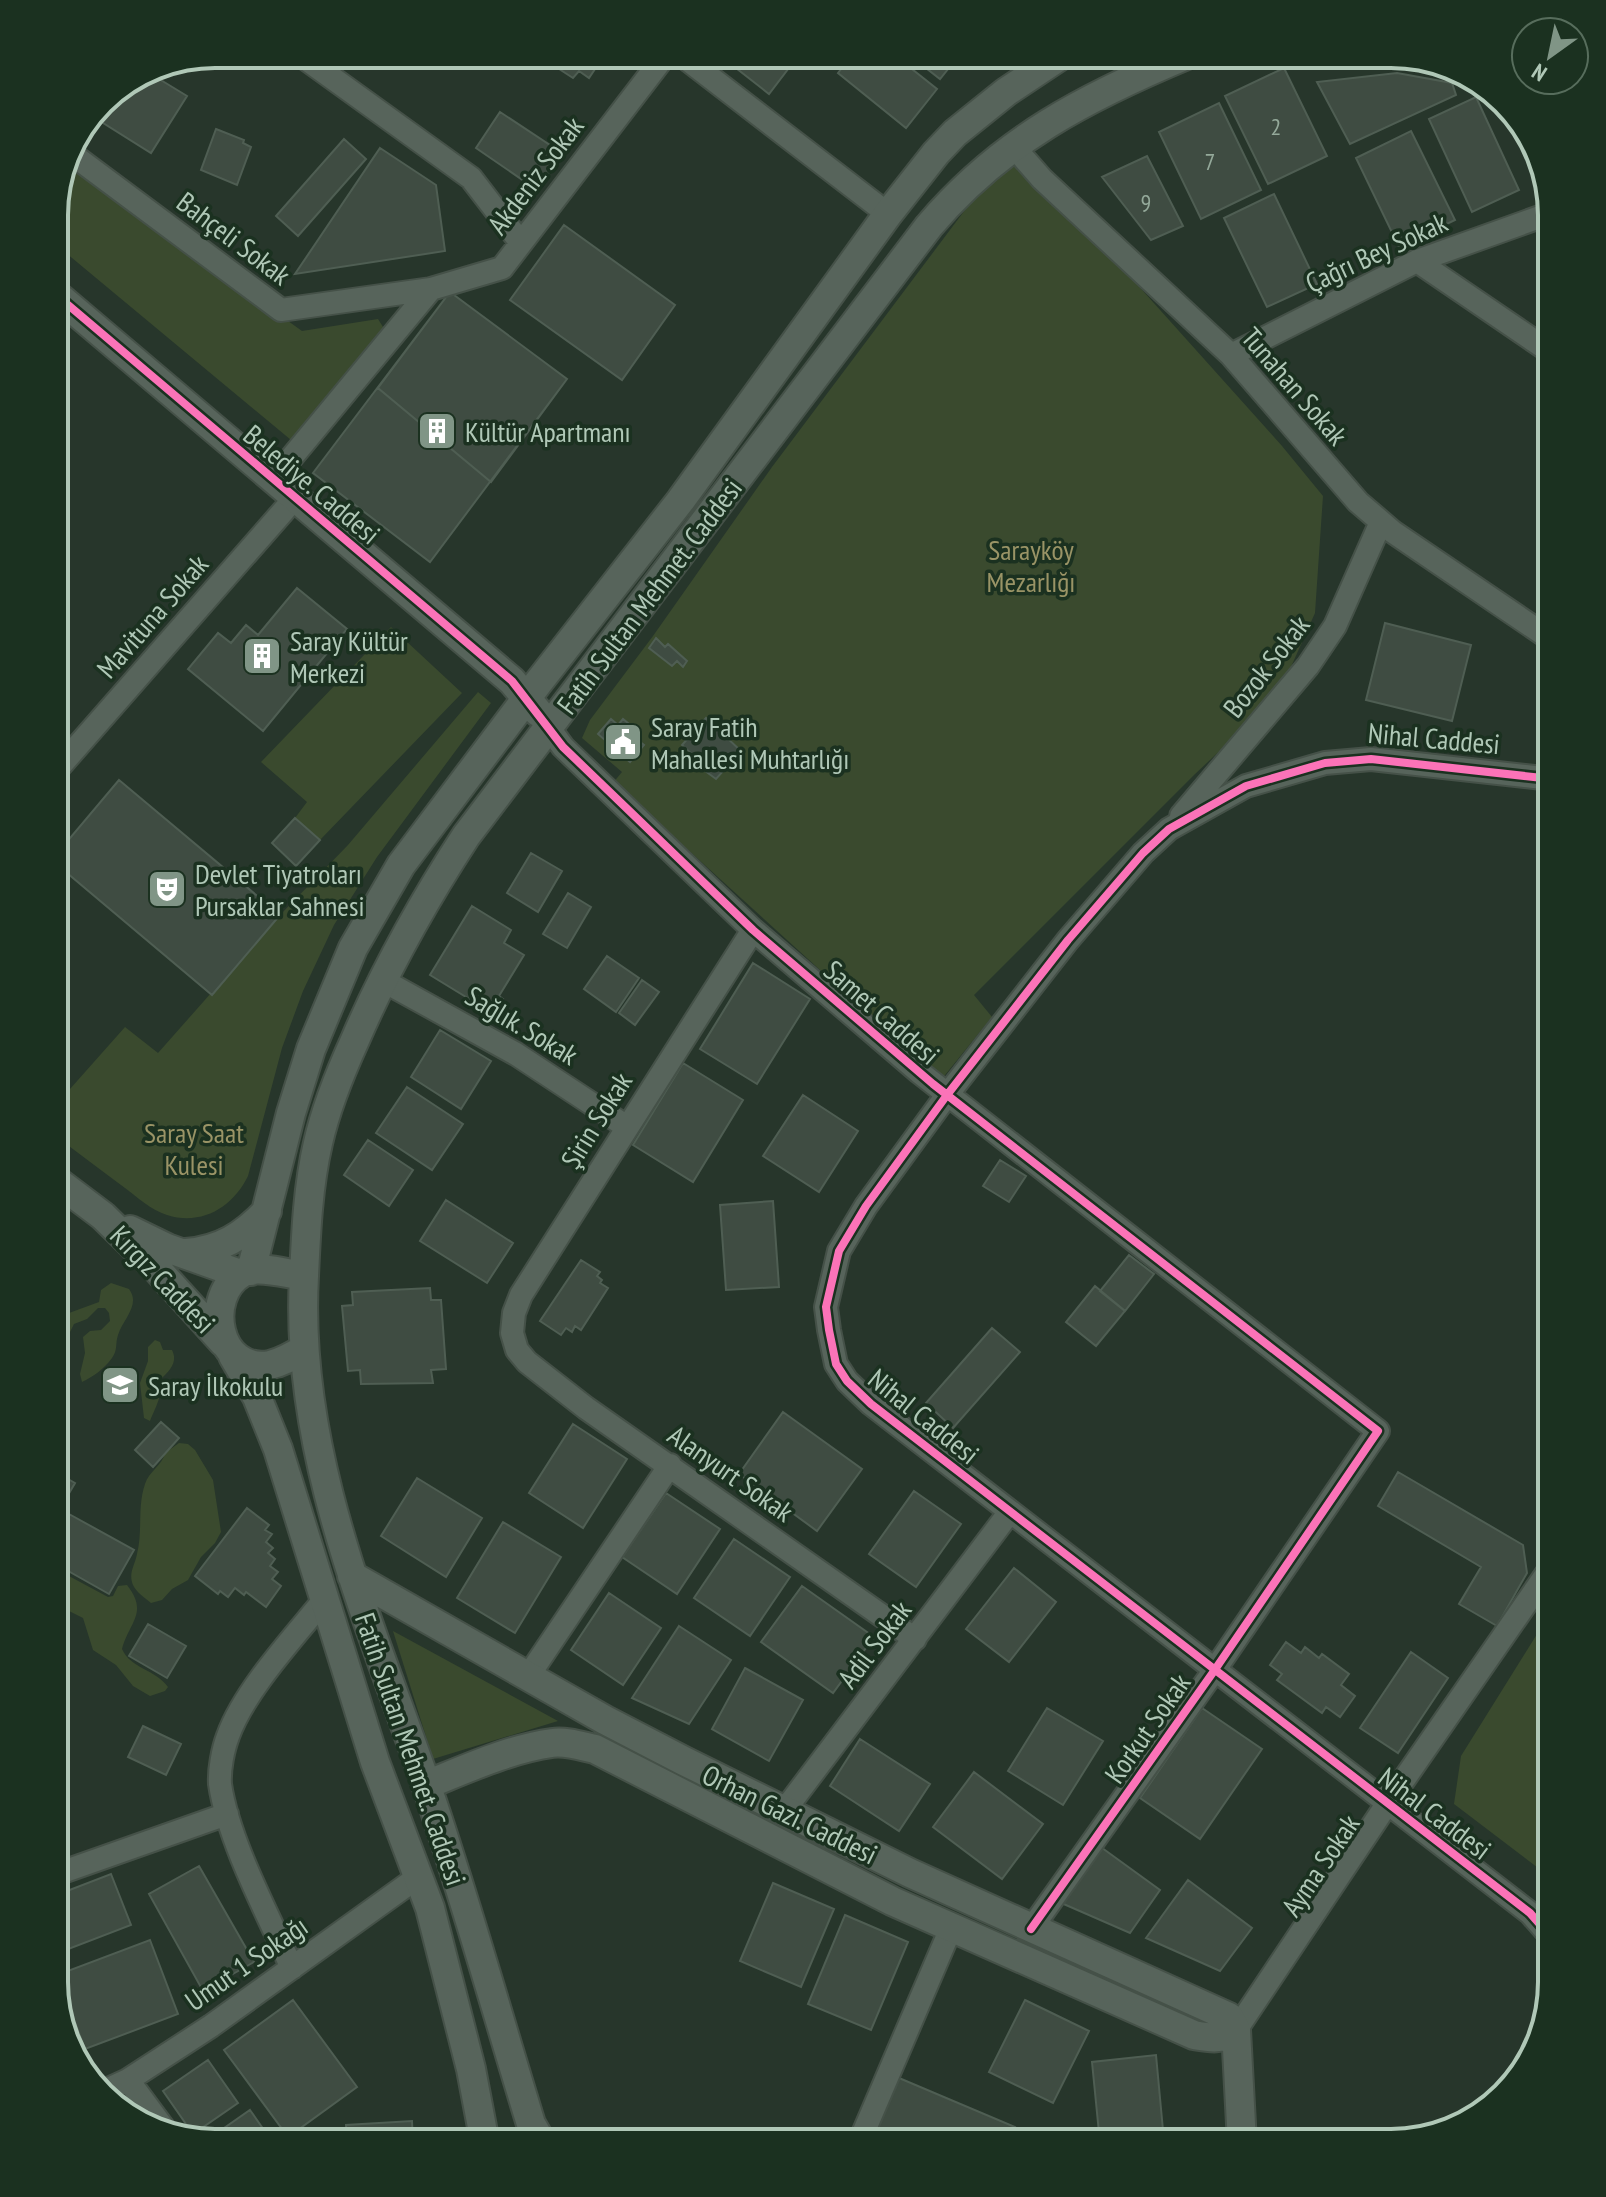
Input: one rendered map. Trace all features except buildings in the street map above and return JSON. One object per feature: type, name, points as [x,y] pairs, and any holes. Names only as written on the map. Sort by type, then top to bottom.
[{"type":"street","points":[[318,68],[471,178],[521,243]]},
{"type":"street","name":"Akdeniz Sokak","points":[[431,289],[502,268],[655,68]]},
{"type":"street","points":[[698,68],[888,214]]},
{"type":"street","name":"Fatih Sultan Mehmet. Caddesi","points":[[534,2129],[426,1785],[352,1576],[319,1453],[308,1391],[302,1314],[311,1182],[324,1116],[382,980],[413,920],[538,713],[681,500],[888,214],[955,133],[1042,68]]},
{"type":"street","name":"Fatih Sultan Mehmet. Caddesi","points":[[482,2129],[471,2069],[430,1908],[375,1762],[299,1511],[270,1428],[257,1397],[228,1349],[220,1325],[221,1306],[230,1285],[246,1272],[268,1210],[291,1113],[311,1049],[353,948],[401,865],[538,713],[959,191],[1013,146],[1058,116],[1155,68]]},
{"type":"street","name":"Tunahan Sokak","points":[[1013,146],[1042,179],[1231,355],[1338,480],[1381,522],[1538,630]]},
{"type":"street","name":"Bahçeli Sokak","points":[[79,159],[281,310],[431,289]]},
{"type":"street","name":"Çağrı Bey Sokak","points":[[1231,355],[1417,261],[1538,218]]},
{"type":"street","points":[[1417,261],[1538,342]]},
{"type":"street","points":[[273,480],[431,289]]},
{"type":"street","name":"Belediye. Caddesi","points":[[68,305],[512,681],[538,713]]},
{"type":"street","name":"Mavituna Sokak","points":[[68,757],[294,499]]},
{"type":"street","name":"Bozok Sokak","points":[[1169,829],[1308,666],[1335,626],[1381,522]]},
{"type":"street","name":"Samet Caddesi","points":[[538,713],[563,747],[753,930],[947,1095],[1378,1431]]},
{"type":"street","name":"Nihal Caddesi","points":[[1538,777],[1371,759],[1325,763],[1246,786],[1169,829],[1143,853],[1068,940],[947,1095],[866,1206],[839,1251],[826,1307],[836,1364],[847,1381],[871,1404],[1538,1922]]},
{"type":"street","name":"Şirin Sokak","points":[[517,1350],[512,1333],[514,1313],[521,1295],[753,930]]},
{"type":"street","name":"Sağlık. Sokak","points":[[382,980],[516,1054],[627,1127]]},
{"type":"street","name":"Kırgız Caddesi","points":[[68,1190],[103,1216],[156,1268],[228,1349]]},
{"type":"street","points":[[181,1254],[207,1251],[235,1240],[268,1210]]},
{"type":"street","name":"Kırgız Caddesi","points":[[103,1216],[181,1254],[246,1272]]},
{"type":"street","points":[[246,1272],[304,1276]]},
{"type":"street","points":[[228,1349],[259,1366],[281,1361],[304,1349]]},
{"type":"street","name":"Alanyurt Sokak","points":[[517,1350],[527,1362],[586,1408],[915,1639]]},
{"type":"street","name":"Korkut Sokak","points":[[1031,1929],[1214,1671],[1378,1431]]},
{"type":"street","points":[[529,1675],[670,1465]]},
{"type":"street","name":"Adil Sokak","points":[[784,1811],[1009,1513]]},
{"type":"street","name":"Orhan Gazi. Caddesi","points":[[352,1576],[605,1720],[784,1811],[1031,1929],[1217,2011],[1229,2017],[1236,2030],[1225,2037],[1194,2035],[951,1928],[595,1749],[551,1743],[493,1759],[426,1785]]},
{"type":"street","name":"Ayma Sokak","points":[[1236,2030],[1538,1586]]},
{"type":"street","points":[[292,1968],[227,1814],[220,1781],[228,1734],[268,1669],[324,1600]]},
{"type":"street","points":[[765,1835],[784,1811]]},
{"type":"street","points":[[68,1870],[227,1814]]},
{"type":"street","name":"Umut 1 Sokağı","points":[[112,2087],[211,2026],[418,1877]]},
{"type":"street","points":[[865,2129],[951,1928]]},
{"type":"street","points":[[1236,2030],[1241,2129]]},
{"type":"street","points":[[128,2080],[154,2116]]},
{"type":"green space","name":"Sarayköy Mezarlığı","points":[[1013,146],[1282,446],[1323,496],[1315,613],[1278,696],[1194,775],[974,995],[992,1017],[941,1080],[612,784],[622,772],[582,738],[590,720],[772,467]],"holes":[[[656,639],[665,647],[668,645],[686,661],[677,661],[672,666],[649,647]]]},
{"type":"green space","points":[[76,168],[302,331],[378,319],[390,338],[305,445],[291,440],[68,255],[68,205]]},
{"type":"green space","points":[[391,627],[462,693],[320,840],[295,818],[307,802],[261,762]]},
{"type":"green space","name":"Saray Saat Kulesi","points":[[478,692],[491,703],[377,857],[334,925],[303,991],[282,1048],[248,1176],[242,1187],[225,1205],[204,1216],[180,1218],[155,1210],[68,1146],[68,1091],[125,1027],[158,1053],[280,915],[348,845]]},
{"type":"green space","points":[[111,1283],[129,1289],[132,1306],[118,1335],[112,1358],[106,1366],[82,1382],[83,1337],[90,1331],[101,1330],[110,1321],[109,1313],[105,1308],[98,1308],[87,1319],[74,1324],[68,1336],[68,1314],[99,1302],[101,1290]]},
{"type":"green space","points":[[155,1340],[160,1342],[163,1350],[172,1350],[174,1362],[162,1378],[159,1400],[150,1421],[144,1418],[140,1383],[148,1361],[148,1347]]},
{"type":"green space","points":[[179,1443],[188,1444],[195,1450],[213,1480],[221,1532],[188,1580],[172,1589],[162,1600],[151,1603],[136,1590],[131,1577],[139,1545],[143,1493],[147,1479],[165,1453]]},
{"type":"green space","points":[[68,1576],[108,1597],[113,1596],[118,1586],[127,1585],[137,1610],[122,1649],[131,1661],[163,1681],[168,1687],[165,1691],[150,1696],[133,1686],[116,1665],[93,1650],[83,1618],[68,1610]]},
{"type":"green space","points":[[393,1631],[558,1721],[433,1759]]},
{"type":"green space","points":[[1538,1632],[1538,1868],[1454,1804],[1461,1756]]},
{"type":"cycle path","points":[[68,305],[512,681],[563,747],[753,930],[933,1084],[1378,1431],[1214,1671],[1031,1929]]},
{"type":"cycle path","points":[[1538,777],[1371,759],[1325,763],[1246,786],[1169,829],[1143,853],[1068,940],[947,1095],[866,1206],[839,1251],[826,1307],[836,1364],[847,1381],[871,1404],[1538,1922]]},
{"type":"place","name":"Kültür Apartmanı","points":[[437,431]]},
{"type":"place","name":"Saray Kültür Merkezi","points":[[262,656]]},
{"type":"place","name":"Saray Fatih Mahallesi Muhtarlığı","points":[[623,742]]},
{"type":"place","name":"Devlet Tiyatroları Pursaklar Sahnesi","points":[[167,889]]},
{"type":"place","name":"Saray İlkokulu","points":[[120,1385]]}]
